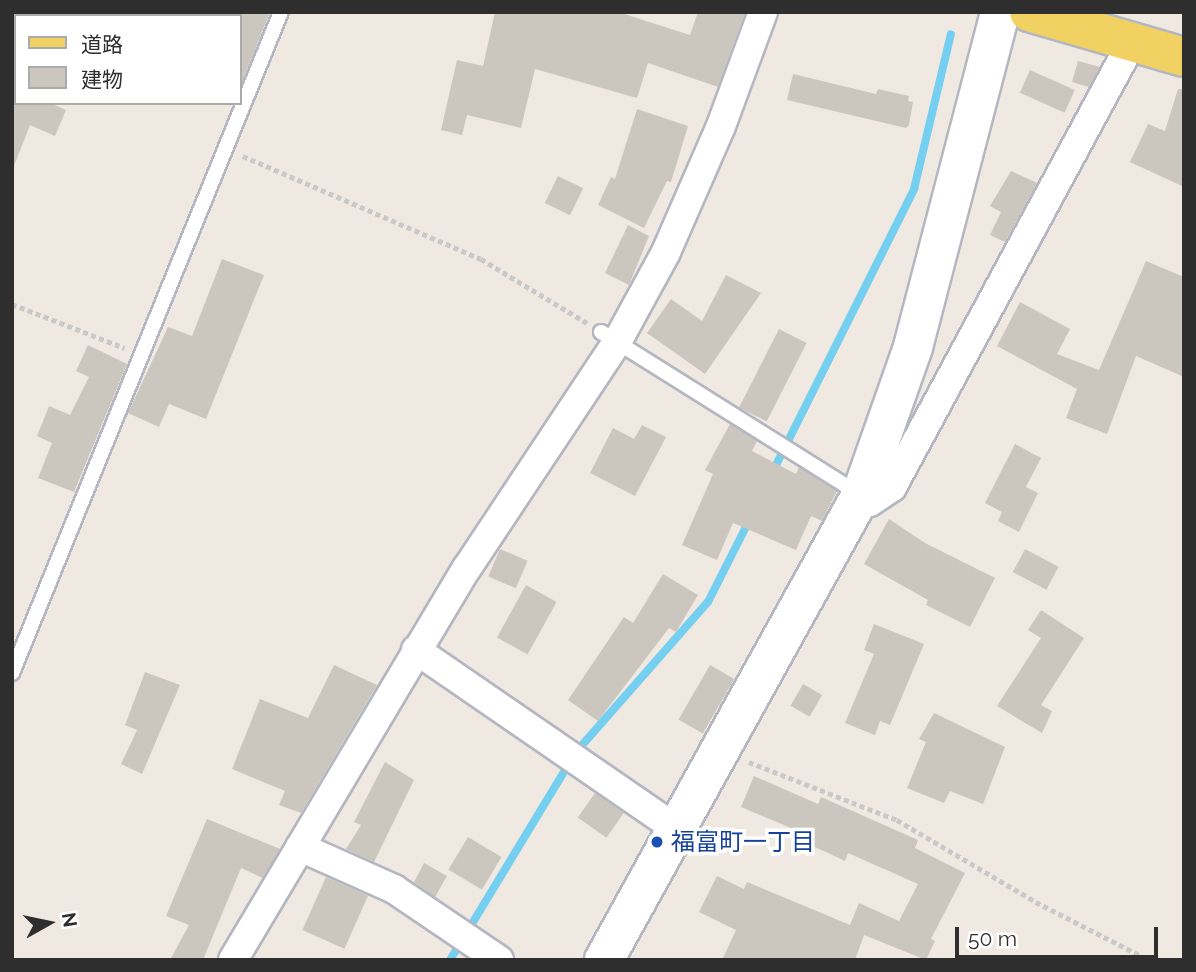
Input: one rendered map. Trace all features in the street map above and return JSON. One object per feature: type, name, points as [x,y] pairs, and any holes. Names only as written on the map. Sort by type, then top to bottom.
[{"type":"main road","points":[[1029,12],[1184,57]]},
{"type":"street","points":[[233,960],[416,650],[671,239],[721,125],[763,12]]},
{"type":"street","points":[[604,960],[722,751],[860,495],[913,347],[1000,12]]},
{"type":"street","points":[[860,495],[870,502],[892,486],[1132,42]]},
{"type":"street","points":[[416,650],[678,830]]},
{"type":"street","points":[[300,847],[394,889],[499,960]]},
{"type":"lane","points":[[12,673],[281,12]]},
{"type":"lane","points":[[609,337],[860,495]]},
{"type":"path","points":[[226,149],[481,259],[609,337]]},
{"type":"path","points":[[12,304],[142,355]]},
{"type":"path","points":[[722,751],[897,820],[1036,902],[1149,960]]},
{"type":"building","points":[[270,12],[242,82],[242,14]]},
{"type":"building","points":[[495,12],[618,12],[690,35],[698,12],[745,12],[718,87],[648,63],[637,98],[535,69],[521,128],[467,115],[462,135],[441,130],[457,60],[483,66]]},
{"type":"building","points":[[1078,61],[1100,67],[1089,87],[1072,82]]},
{"type":"building","points":[[1030,70],[1075,90],[1065,113],[1020,93]]},
{"type":"building","points":[[793,74],[876,94],[878,89],[909,96],[908,101],[913,102],[909,125],[906,128],[787,100]]},
{"type":"building","points":[[1178,89],[1184,89],[1184,187],[1130,162],[1148,124],[1165,131]]},
{"type":"building","points":[[12,103],[55,105],[66,110],[55,136],[30,125],[14,166]]},
{"type":"building","points":[[637,109],[688,126],[671,182],[667,181],[644,228],[598,205],[611,177],[615,179]]},
{"type":"building","points":[[1011,171],[1037,183],[1005,242],[990,235],[1001,212],[990,206]]},
{"type":"building","points":[[558,176],[583,188],[570,215],[545,203]]},
{"type":"building","points":[[628,225],[649,236],[629,285],[605,273]]},
{"type":"building","points":[[222,259],[264,275],[206,419],[169,404],[159,427],[128,413],[168,327],[192,336]]},
{"type":"building","points":[[1146,261],[1184,277],[1184,377],[1136,356],[1107,434],[1066,418],[1077,389],[997,346],[1020,302],[1070,329],[1057,354],[1099,370]]},
{"type":"building","points":[[726,275],[761,293],[705,374],[647,333],[671,299],[702,321]]},
{"type":"building","points":[[779,329],[807,343],[767,421],[739,407]]},
{"type":"building","points":[[88,345],[127,364],[74,492],[38,478],[52,443],[37,436],[49,406],[70,415],[89,377],[76,371]]},
{"type":"building","points":[[730,424],[757,441],[752,451],[796,474],[799,467],[837,491],[822,521],[811,516],[796,550],[733,523],[717,560],[682,545],[713,474],[705,470]]},
{"type":"building","points":[[642,425],[666,437],[635,496],[590,473],[613,428],[634,439]]},
{"type":"building","points":[[1015,444],[1041,458],[1026,487],[1038,493],[1019,532],[998,521],[1002,512],[985,503]]},
{"type":"building","points":[[889,519],[925,543],[995,578],[970,627],[926,605],[928,600],[864,564]]},
{"type":"building","points":[[500,549],[528,561],[516,588],[488,577]]},
{"type":"building","points":[[1025,549],[1059,567],[1046,590],[1013,572]]},
{"type":"building","points":[[663,574],[698,595],[676,632],[669,628],[598,721],[568,700],[624,617],[633,623]]},
{"type":"building","points":[[526,585],[557,602],[528,654],[497,637]]},
{"type":"building","points":[[1041,610],[1084,638],[1041,705],[1052,711],[1042,733],[997,706],[1041,638],[1028,630]]},
{"type":"building","points":[[874,624],[924,644],[890,725],[880,721],[875,735],[845,723],[874,654],[864,650]]},
{"type":"building","points":[[334,665],[377,685],[301,813],[279,805],[285,791],[232,769],[260,699],[308,718]]},
{"type":"building","points":[[710,665],[734,679],[703,734],[678,720]]},
{"type":"building","points":[[145,672],[180,685],[142,774],[121,764],[137,730],[125,725]]},
{"type":"building","points":[[803,684],[822,695],[810,717],[790,706]]},
{"type":"building","points":[[934,713],[1005,747],[983,804],[950,791],[944,803],[907,788],[926,742],[919,739]]},
{"type":"building","points":[[385,762],[414,780],[374,862],[346,849],[361,825],[354,822]]},
{"type":"building","points":[[754,776],[818,804],[821,797],[918,840],[915,848],[965,873],[931,939],[935,941],[926,960],[864,935],[855,960],[722,960],[736,930],[699,912],[717,876],[744,889],[747,882],[850,925],[859,903],[899,921],[918,884],[848,853],[845,861],[802,841],[805,834],[741,807]]},
{"type":"building","points":[[595,793],[624,813],[606,838],[578,818]]},
{"type":"building","points":[[207,819],[280,849],[263,878],[241,868],[203,960],[170,960],[189,925],[166,916]]},
{"type":"building","points":[[468,837],[501,857],[482,890],[448,870]]},
{"type":"building","points":[[424,863],[447,876],[435,897],[414,882]]},
{"type":"building","points":[[326,877],[368,896],[344,949],[302,930]]},
{"type":"waterway","points":[[772,473],[914,189],[951,34]]},
{"type":"waterway","points":[[450,960],[576,752],[708,602],[750,519]]},
{"type":"place","name":"福富町一丁目","points":[[657,842]]}]
